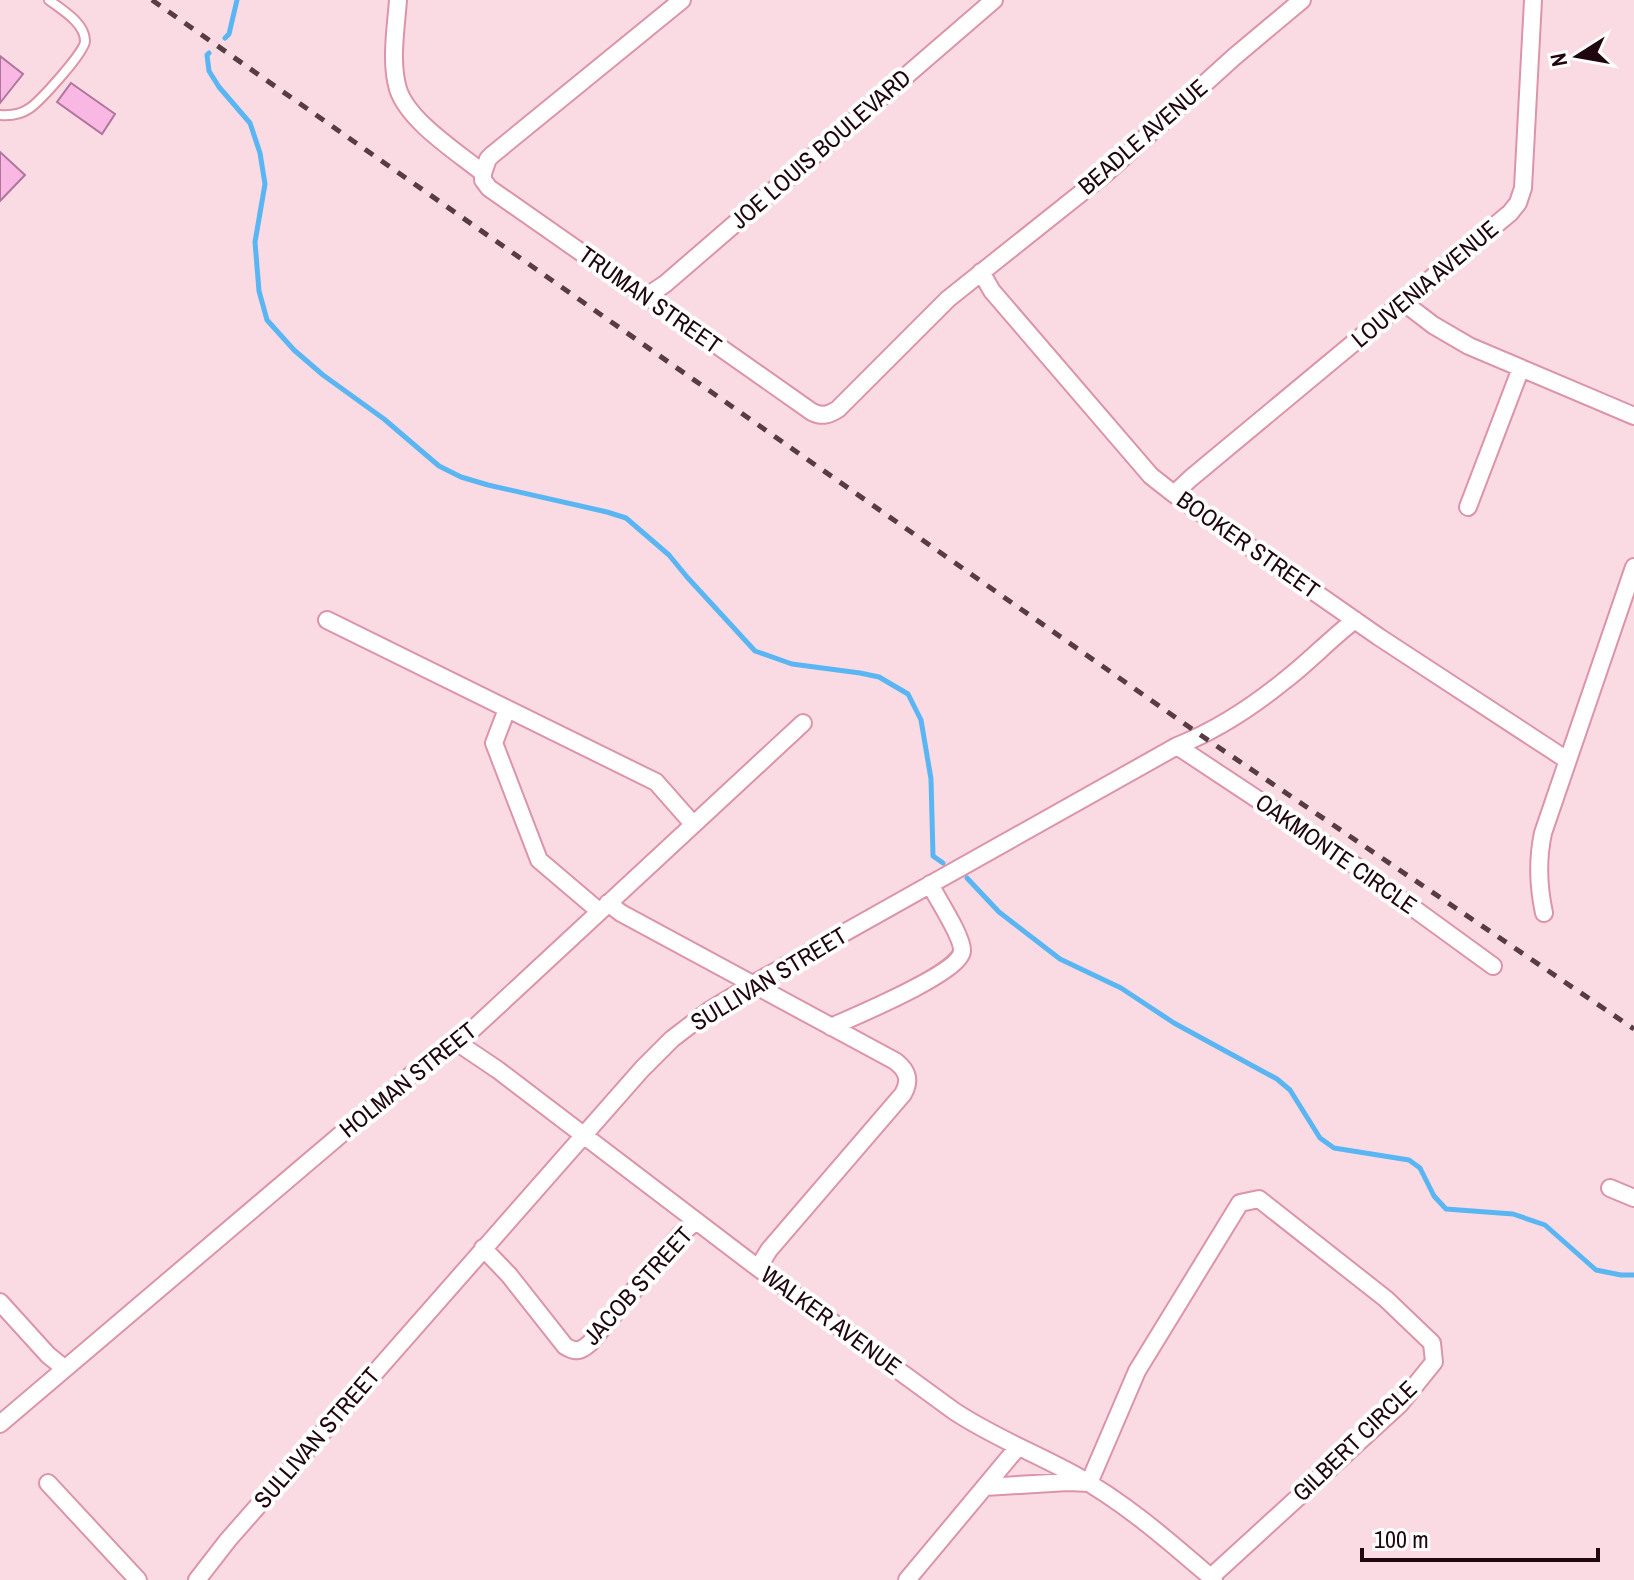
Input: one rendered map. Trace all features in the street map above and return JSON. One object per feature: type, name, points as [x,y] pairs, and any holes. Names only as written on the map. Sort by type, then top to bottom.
[{"type":"street","name":"TRUMAN STREET","points":[[398,0],[395,65],[398,87],[403,100],[418,120],[483,173],[483,180],[489,188],[818,415],[838,409],[948,299],[981,272]]},
{"type":"street","points":[[483,173],[492,155],[682,0]]},
{"type":"street","name":"JOE LOUIS BOULEVARD","points":[[647,296],[665,284],[994,0]]},
{"type":"street","name":"BEADLE AVENUE","points":[[981,272],[1105,174],[1302,0]]},
{"type":"street","name":"LOUVENIA AVENUE","points":[[1174,494],[1510,213],[1518,203],[1523,188],[1533,0]]},
{"type":"street","name":"BOOKER STREET","points":[[981,272],[992,291],[1151,476],[1355,620],[1567,760]]},
{"type":"street","points":[[1403,302],[1459,342],[1634,416]]},
{"type":"street","points":[[1468,507],[1521,368]]},
{"type":"street","points":[[1544,913],[1538,881],[1543,833],[1634,567]]},
{"type":"street","points":[[327,620],[656,782],[693,824]]},
{"type":"street","name":"SULLIVAN STREET","points":[[197,1580],[228,1540],[583,1134],[672,1039],[710,1010],[753,984],[1177,746],[1202,736],[1285,681],[1355,620]]},
{"type":"street","points":[[507,709],[494,743],[539,860],[603,907],[621,913],[902,1066],[907,1075],[906,1089],[769,1250],[758,1268]]},
{"type":"street","name":"HOLMAN STREET","points":[[0,1424],[406,1079],[458,1043],[803,723]]},
{"type":"street","name":"OAKMONTE CIRCLE","points":[[1177,746],[1328,846],[1493,966]]},
{"type":"street","points":[[831,1027],[904,994],[959,959],[961,945],[930,884]]},
{"type":"street","name":"WALKER AVENUE","points":[[458,1043],[954,1411],[982,1429],[1075,1474],[1111,1496],[1213,1579]]},
{"type":"street","points":[[1610,1188],[1634,1198]]},
{"type":"street","name":"GILBERT CIRCLE","points":[[1089,1483],[1137,1371],[1240,1203],[1259,1199],[1386,1299],[1432,1343],[1434,1362],[1400,1404],[1213,1579]]},
{"type":"street","name":"JACOB STREET","points":[[483,1248],[509,1275],[565,1346],[579,1351],[590,1343],[680,1235],[696,1221]]},
{"type":"street","points":[[0,1302],[48,1355],[64,1368]]},
{"type":"street","points":[[907,1580],[1018,1447]]},
{"type":"street","points":[[48,1483],[138,1580]]},
{"type":"street","points":[[985,1487],[1089,1483]]},
{"type":"lane","points":[[0,115],[12,117],[29,109],[84,48],[85,39],[80,26],[49,0]]},
{"type":"building","points":[[0,56],[23,74],[0,103]]},
{"type":"building","points":[[71,83],[115,114],[102,134],[57,102]]},
{"type":"building","points":[[0,152],[25,175],[0,201]]},
{"type":"waterway","points":[[225,38],[229,34],[237,0]]},
{"type":"waterway","points":[[209,53],[209,71],[250,123],[260,153],[265,184],[255,242],[259,291],[267,320],[294,350],[439,466],[488,485],[626,518],[669,555],[755,651],[792,664],[879,677],[908,694],[921,720],[931,779],[933,856],[943,863]]},
{"type":"waterway","points":[[967,878],[999,912],[1060,959],[1121,988],[1174,1023],[1277,1079],[1290,1090],[1320,1138],[1334,1148],[1409,1160],[1420,1168],[1434,1196],[1446,1209],[1513,1214],[1545,1225],[1596,1270],[1634,1275]]},
{"type":"railway","points":[[152,0],[1202,736],[1634,1029]]}]
